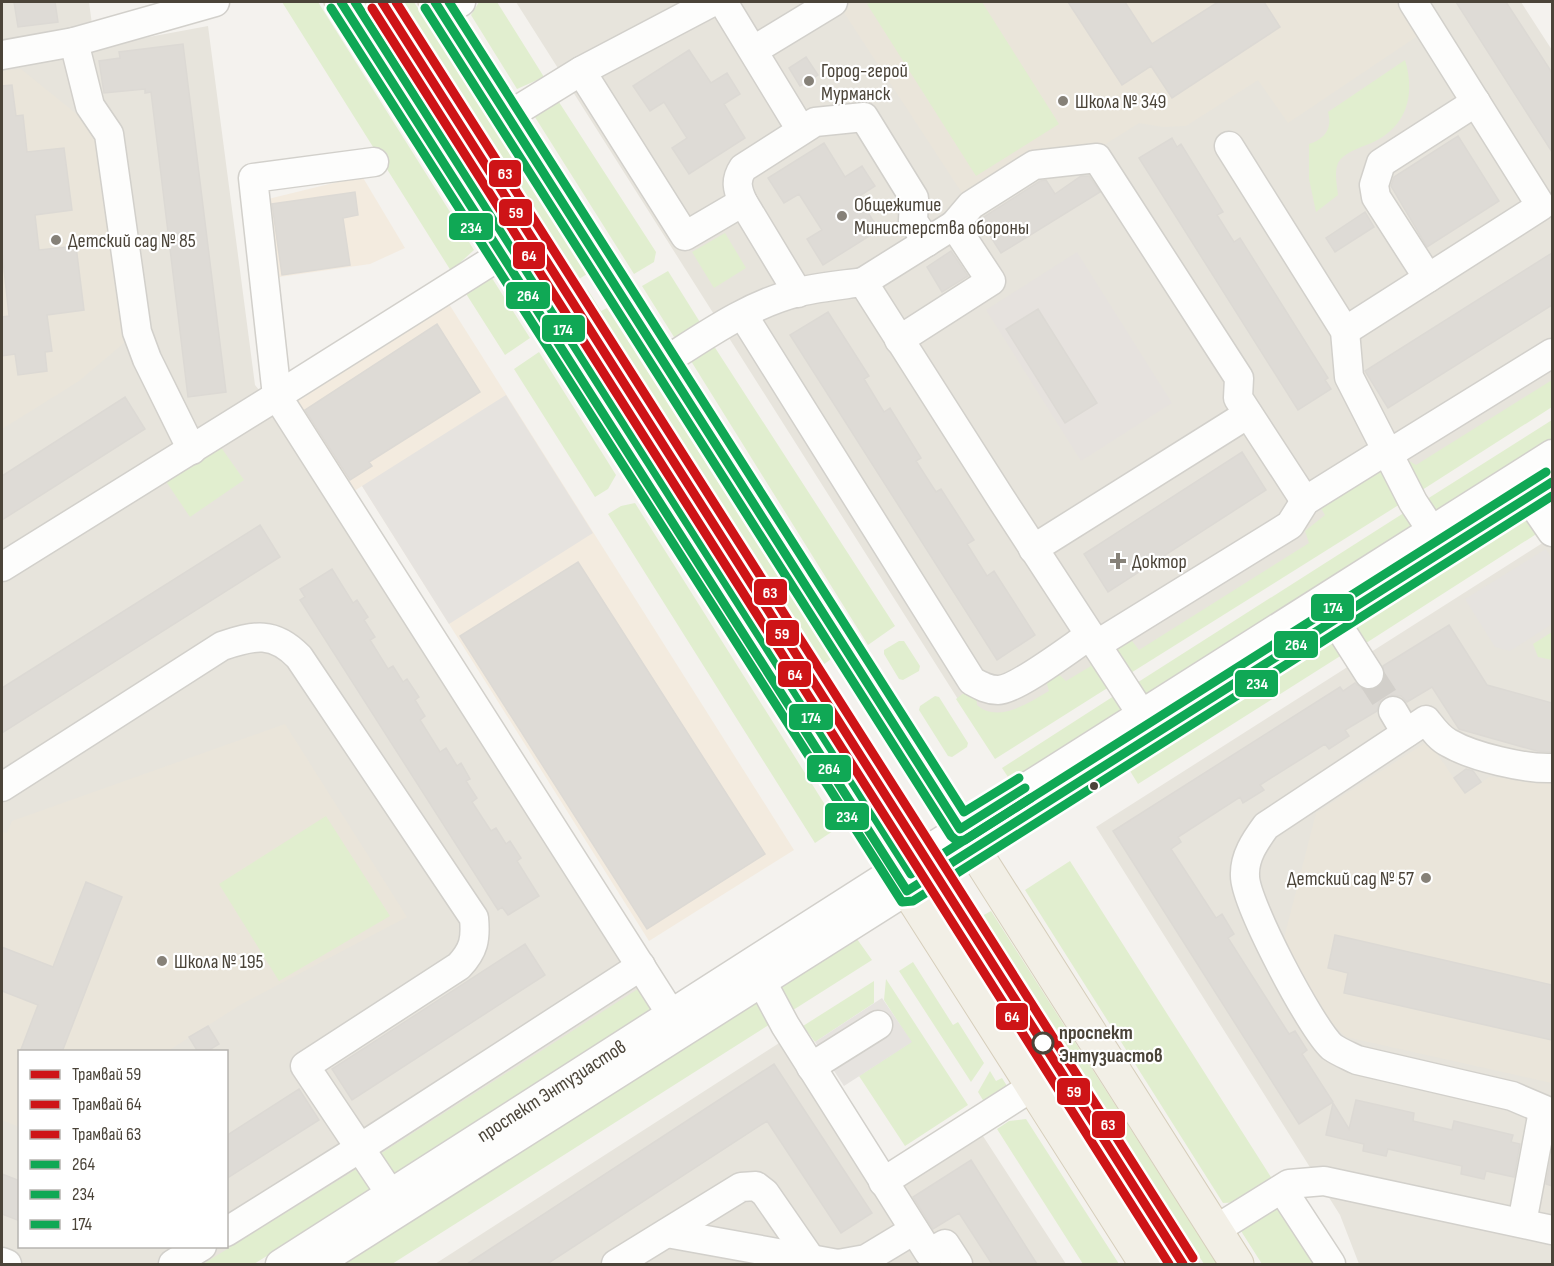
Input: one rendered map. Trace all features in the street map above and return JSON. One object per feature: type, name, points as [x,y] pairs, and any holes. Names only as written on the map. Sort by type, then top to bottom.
[{"type":"main road","points":[[341,2],[1146,1264]]},
{"type":"main road","points":[[446,5],[508,116],[1237,1264]]},
{"type":"street","points":[[2,55],[74,42],[215,2]]},
{"type":"street","points":[[508,116],[581,71],[712,2]]},
{"type":"street","points":[[723,2],[801,130]]},
{"type":"street","points":[[754,50],[833,2]]},
{"type":"street","points":[[1345,331],[1541,206],[1413,2]]},
{"type":"street","points":[[74,42],[90,106],[109,134],[137,332],[147,359],[192,450]]},
{"type":"street","points":[[581,71],[686,236],[743,202]]},
{"type":"street","points":[[1428,278],[1376,197],[1376,173],[1381,163],[1476,102]]},
{"type":"street","points":[[798,293],[743,202],[738,190],[738,177],[743,168],[815,122],[864,117],[914,198],[913,221],[927,242]]},
{"type":"street","points":[[1229,146],[1345,331],[1350,377],[1388,452],[1439,541]]},
{"type":"street","points":[[664,362],[715,329],[743,315],[798,293],[863,282],[954,225],[971,205],[1034,165],[1097,158],[1239,378],[1238,398],[1305,501]]},
{"type":"street","points":[[374,162],[253,178],[277,396],[677,1023]]},
{"type":"street","points":[[899,340],[990,282],[954,225]]},
{"type":"street","points":[[2,567],[501,255]]},
{"type":"street","points":[[863,282],[1033,549],[1148,724]]},
{"type":"street","points":[[743,315],[972,681],[987,689],[1001,690],[1017,684],[1290,525],[1305,501],[1552,353]]},
{"type":"street","points":[[1033,549],[1248,414]]},
{"type":"street","name":"проспект Энтузиастов","points":[[280,1264],[396,1202],[1439,541],[1522,488],[1552,454]]},
{"type":"street","name":"проспект Энтузиастов","points":[[1522,488],[1552,482]]},
{"type":"street","points":[[1522,488],[1552,532]]},
{"type":"street","points":[[1329,610],[1369,674]]},
{"type":"street","points":[[2,787],[222,646],[243,639],[266,637],[286,643],[474,918],[476,935],[472,952],[459,966],[305,1066],[396,1202]]},
{"type":"street","points":[[1522,1223],[1548,1112],[1512,1096],[1357,1060],[1333,1047],[1317,1029],[1249,900],[1244,875],[1251,847],[1266,826],[1400,722],[1426,720],[1448,743],[1516,764],[1552,768]]},
{"type":"street","points":[[228,1231],[641,966]]},
{"type":"street","points":[[757,972],[785,1025],[929,1253],[945,1244],[958,1264]]},
{"type":"street","points":[[811,1067],[878,1025]]},
{"type":"street","points":[[883,1182],[1032,1087]]},
{"type":"street","points":[[1215,1230],[1289,1184],[1324,1181],[1552,1230]]},
{"type":"street","points":[[616,1264],[741,1187],[756,1186],[765,1192],[812,1261]]},
{"type":"street","points":[[1282,1189],[1330,1264]]},
{"type":"street","name":"проспект Энтузиастов","points":[[317,1264],[396,1202]]},
{"type":"street","points":[[667,1233],[838,1264],[866,1259],[914,1230]]},
{"type":"street","points":[[173,1264],[199,1248]]},
{"type":"street","points":[[2,1262],[7,1264]]},
{"type":"shaded area","points":[[2,2],[89,2],[95,47],[208,26],[255,385],[273,407],[650,993],[221,1264],[2,1264]]},
{"type":"shaded area","points":[[516,2],[1521,2],[1552,50],[1552,397],[994,756]]},
{"type":"shaded area","name":"Школа № 349","points":[[853,2],[1402,2],[1422,33],[1288,123],[1258,80],[1186,126],[1163,127],[1139,123],[1101,147],[964,196],[841,8]]},
{"type":"shaded area","name":"Детский сад № 85","points":[[21,69],[90,125],[98,137],[124,343],[79,381],[2,429],[2,71]]},
{"type":"shaded area","points":[[362,176],[405,248],[370,264],[272,278],[264,200]]},
{"type":"shaded area","points":[[1077,252],[1172,403],[1081,461],[986,310]]},
{"type":"shaded area","points":[[449,304],[794,850],[649,941],[362,486],[348,495],[290,404]]},
{"type":"shaded area","points":[[506,395],[593,533],[449,624],[362,486]]},
{"type":"shaded area","points":[[1552,537],[1552,1264],[1359,1264],[1340,1215],[1096,827]]},
{"type":"shaded area","points":[[1546,549],[1552,559],[1552,624],[1510,651],[1495,647],[1465,599]]},
{"type":"shaded area","name":"Школа № 195","points":[[285,724],[407,917],[240,1005],[170,1050],[18,1050],[18,1127],[2,1120],[2,832],[7,833],[12,821]]},
{"type":"shaded area","name":"Детский сад № 57","points":[[1428,741],[1465,794],[1489,777],[1552,780],[1552,1083],[1346,1037],[1322,1014],[1283,942],[1316,813]]},
{"type":"shaded area","points":[[882,998],[912,1042],[844,1086],[815,1042]]},
{"type":"shaded area","points":[[798,1031],[884,1169],[970,1116],[1066,1264],[435,1264]]},
{"type":"green space","points":[[282,2],[318,2],[474,250],[451,271]]},
{"type":"green space","points":[[364,2],[376,2],[560,292],[550,298]]},
{"type":"green space","points":[[402,2],[414,2],[587,274],[579,279]]},
{"type":"green space","points":[[479,2],[497,2],[544,77],[517,89],[471,15]]},
{"type":"green space","points":[[872,2],[982,2],[1059,124],[976,176],[867,4]]},
{"type":"green space","points":[[1405,60],[1408,73],[1408,98],[1400,120],[1382,138],[1340,159],[1336,171],[1338,195],[1316,212],[1309,179],[1309,144],[1326,132],[1329,123],[1328,112]]},
{"type":"green space","points":[[555,96],[656,252],[654,262],[634,274],[533,114]]},
{"type":"green space","points":[[725,233],[746,268],[714,288],[692,252]]},
{"type":"green space","points":[[668,271],[703,327],[689,336],[674,337],[642,286]]},
{"type":"green space","points":[[490,275],[530,338],[505,355],[463,289]]},
{"type":"green space","points":[[588,290],[601,311],[607,308],[831,659],[823,665],[585,291]]},
{"type":"green space","points":[[567,302],[888,807],[878,813],[572,330],[579,325],[565,304]]},
{"type":"green space","points":[[712,343],[895,626],[868,645],[691,361]]},
{"type":"green space","points":[[539,352],[616,475],[608,489],[595,497],[514,369]]},
{"type":"green space","points":[[1552,380],[1552,407],[1419,492],[1404,458],[1416,465]]},
{"type":"green space","points":[[1552,420],[1552,442],[1437,515],[1424,501]]},
{"type":"green space","points":[[218,443],[244,480],[190,517],[165,480]]},
{"type":"green space","points":[[1380,467],[1405,501],[1126,676],[1114,657],[1115,645],[1126,639],[1132,641],[1139,650],[1309,543],[1305,531],[1325,515],[1319,505]]},
{"type":"green space","points":[[635,503],[839,827],[815,843],[608,514],[621,506]]},
{"type":"green space","points":[[1410,509],[1416,528],[1145,696],[1132,686]]},
{"type":"green space","points":[[1523,514],[1541,531],[1363,645],[1354,630],[1354,622]]},
{"type":"green space","points":[[1552,632],[1552,660],[1538,657],[1533,644]]},
{"type":"green space","points":[[1329,638],[1345,653],[1138,784],[1127,766]]},
{"type":"green space","points":[[899,641],[904,641],[920,666],[919,671],[903,680],[899,679],[884,654],[884,650]]},
{"type":"green space","points":[[1084,650],[1109,687],[995,759],[956,699],[969,689],[976,692],[977,705],[985,710],[1004,712],[1014,709],[1049,691],[1044,674],[1052,668],[1066,681],[1091,666]]},
{"type":"green space","points":[[1117,694],[1123,711],[1012,783],[1002,768]]},
{"type":"green space","points":[[935,696],[939,697],[968,743],[967,747],[952,757],[948,756],[919,710],[920,706]]},
{"type":"green space","points":[[326,816],[390,916],[279,981],[219,884]]},
{"type":"green space","points":[[1070,861],[1274,1182],[1243,1202],[1223,1203],[1025,890]]},
{"type":"green space","points":[[991,911],[1217,1264],[1204,1264],[982,916]]},
{"type":"green space","points":[[857,939],[872,960],[790,1012],[778,988]]},
{"type":"green space","points":[[913,962],[953,1025],[958,1022],[984,1063],[971,1082],[899,971]]},
{"type":"green space","points":[[886,979],[968,1105],[905,1146],[859,1076],[911,1042],[884,1000]]},
{"type":"green space","points":[[874,981],[874,1003],[815,1042],[803,1026]]},
{"type":"green space","points":[[641,987],[655,1010],[390,1179],[377,1156]]},
{"type":"green space","points":[[763,998],[775,1021],[392,1264],[344,1264]]},
{"type":"green space","points":[[1046,1055],[1179,1264],[1166,1264],[1036,1061]]},
{"type":"green space","points":[[990,1071],[996,1081],[1002,1078],[1009,1089],[989,1110],[978,1092]]},
{"type":"green space","points":[[1026,1119],[1119,1264],[1083,1264],[997,1129],[1009,1121]]},
{"type":"green space","points":[[363,1165],[375,1188],[254,1264],[203,1264]]},
{"type":"green space","points":[[1273,1203],[1314,1264],[1262,1264],[1241,1231],[1251,1217]]},
{"type":"building","points":[[14,2],[55,2],[58,22],[18,27]]},
{"type":"building","points":[[1068,2],[1125,2],[1152,44],[1218,2],[1264,2],[1280,27],[1172,98],[1151,66],[1122,85]]},
{"type":"building","points":[[1456,2],[1506,2],[1549,68],[1552,74],[1552,152]]},
{"type":"building","points":[[183,44],[226,392],[188,397],[151,92],[145,93],[145,89],[104,93],[99,61],[120,58],[119,52]]},
{"type":"building","points":[[689,50],[711,83],[727,73],[740,94],[724,104],[745,138],[689,174],[672,148],[687,138],[664,102],[650,111],[633,86]]},
{"type":"building","points":[[806,57],[818,75],[800,86],[789,68]]},
{"type":"building","points":[[12,85],[16,116],[23,115],[27,152],[64,148],[72,210],[35,215],[39,250],[76,246],[84,310],[47,315],[52,351],[45,352],[47,371],[18,375],[15,354],[2,356],[2,317],[9,316],[2,251],[2,86]]},
{"type":"building","points":[[1458,136],[1499,201],[1427,247],[1391,186],[1394,177]]},
{"type":"building","points":[[1172,138],[1177,147],[1181,144],[1223,212],[1217,215],[1234,242],[1240,238],[1328,378],[1325,380],[1331,389],[1298,410],[1139,158]]},
{"type":"building","name":"Общежитие Министерства обороны","points":[[824,143],[845,177],[862,166],[875,186],[858,197],[879,230],[823,265],[807,239],[822,230],[799,194],[784,203],[768,178]]},
{"type":"building","points":[[1081,176],[1089,176],[1100,192],[1001,253],[980,220],[982,218],[1040,181],[1046,180],[1055,194]]},
{"type":"building","points":[[355,192],[358,215],[343,218],[350,265],[282,275],[272,204]]},
{"type":"building","points":[[1365,212],[1374,227],[1335,252],[1326,238]]},
{"type":"building","points":[[951,251],[968,276],[942,292],[927,267]]},
{"type":"building","points":[[1552,253],[1552,305],[1388,408],[1365,371]]},
{"type":"building","points":[[1038,309],[1097,403],[1065,423],[1006,329]]},
{"type":"building","points":[[828,312],[869,376],[864,379],[884,412],[890,408],[921,458],[916,461],[936,492],[941,489],[974,540],[967,544],[987,576],[994,571],[1035,635],[997,660],[790,335]]},
{"type":"building","points":[[437,324],[480,392],[369,462],[372,466],[350,480],[305,410]]},
{"type":"building","points":[[125,397],[145,429],[2,520],[2,476]]},
{"type":"building","points":[[1242,452],[1266,490],[1108,592],[1084,554]]},
{"type":"building","points":[[260,525],[280,557],[2,733],[2,688]]},
{"type":"building","points":[[578,562],[765,854],[647,929],[460,636]]},
{"type":"building","points":[[332,569],[353,603],[357,600],[368,617],[364,620],[375,637],[370,640],[388,669],[393,666],[403,682],[407,679],[419,697],[415,700],[425,716],[420,720],[440,752],[446,748],[457,766],[461,763],[470,779],[466,781],[477,798],[472,802],[491,831],[496,828],[506,844],[510,841],[521,858],[517,861],[539,896],[508,915],[502,907],[498,910],[300,600],[305,597],[300,589]]},
{"type":"building","points":[[1449,625],[1487,685],[1552,703],[1552,752],[1537,751],[1459,729],[1432,687],[1407,702],[1401,696],[1392,695],[1379,702],[1377,711],[1345,730],[1349,736],[1329,749],[1325,744],[1260,785],[1264,790],[1243,803],[1240,797],[1178,837],[1181,842],[1171,849],[1216,918],[1222,914],[1234,934],[1228,938],[1289,1034],[1295,1031],[1307,1050],[1302,1054],[1333,1102],[1299,1124],[1113,831],[1340,687],[1343,691],[1355,683],[1362,689],[1377,688],[1384,681],[1383,666]]},
{"type":"building","points":[[1466,769],[1473,771],[1481,782],[1465,793],[1454,778]]},
{"type":"building","points":[[86,882],[122,897],[63,1050],[21,1050],[38,1005],[2,991],[2,947],[53,967]]},
{"type":"building","points":[[1335,935],[1552,985],[1552,1040],[1344,993],[1348,973],[1328,968]]},
{"type":"building","points":[[525,944],[545,975],[352,1100],[332,1069]]},
{"type":"building","points":[[208,1026],[219,1044],[209,1050],[197,1050],[189,1037]]},
{"type":"building","points":[[774,1064],[872,1213],[841,1233],[767,1121],[547,1264],[467,1264]]},
{"type":"building","points":[[299,1089],[319,1120],[228,1178],[228,1135]]},
{"type":"building","points":[[1356,1100],[1414,1113],[1413,1121],[1452,1130],[1454,1121],[1513,1135],[1511,1142],[1520,1144],[1514,1177],[1486,1171],[1484,1179],[1461,1174],[1462,1166],[1388,1149],[1386,1156],[1363,1151],[1364,1144],[1326,1135],[1333,1103],[1349,1129]]},
{"type":"building","points":[[1552,1152],[1552,1186],[1546,1184]]},
{"type":"building","points":[[971,1160],[1037,1264],[992,1264],[959,1213],[933,1229],[913,1197]]},
{"type":"building","points":[[2,1174],[18,1180],[18,1220],[2,1214]]},
{"type":"tunnel","points":[[1369,674],[1393,711]]},
{"type":"tram line","name":"59","points":[[382,2],[1183,1264]]},
{"type":"tram line","name":"63","points":[[396,2],[1193,1258]]},
{"type":"tram line","name":"64","points":[[372,8],[1169,1264]]},
{"type":"transit line","name":"264","points":[[341,2],[907,891],[1552,482]]},
{"type":"transit line","name":"174","points":[[355,2],[911,874],[1546,472]]},
{"type":"transit line","name":"264","points":[[435,2],[960,829],[1025,788]]},
{"type":"transit line","name":"174","points":[[449,2],[964,812],[1019,778]]},
{"type":"transit line","name":"234","points":[[331,8],[902,902],[913,901],[1552,496]]},
{"type":"transit line","name":"234","points":[[425,8],[951,836],[957,841],[965,840],[1031,798]]},
{"type":"place","name":"Город-герой Мурманск","points":[[809,81]]},
{"type":"place","name":"Школа № 349","points":[[1063,101]]},
{"type":"place","name":"Общежитие Министерства обороны","points":[[842,216]]},
{"type":"place","name":"Детский сад № 85","points":[[56,240]]},
{"type":"place","name":"Доктор","points":[[1118,561]]},
{"type":"place","name":"Детский сад № 57","points":[[1426,878]]},
{"type":"place","name":"Школа № 195","points":[[162,961]]},
{"type":"place","name":"проспект Энтузиастов","points":[[1043,1043]]}]
